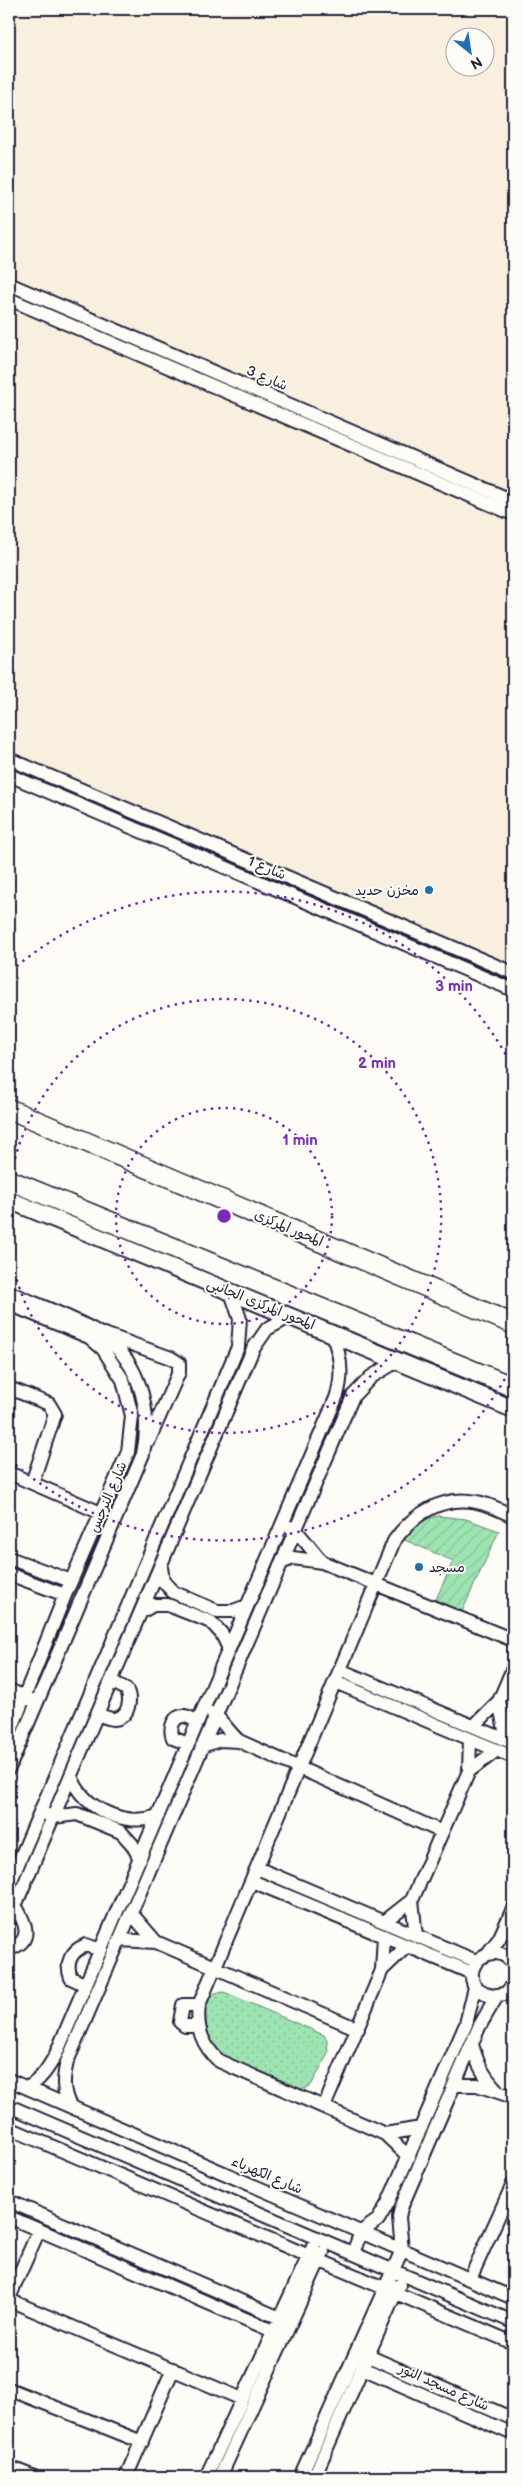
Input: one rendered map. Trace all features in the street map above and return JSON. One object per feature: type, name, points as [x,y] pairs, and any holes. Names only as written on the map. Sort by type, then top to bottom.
[{"type":"highway","name":"المحور المركزى","points":[[9,1109],[513,1324]]},
{"type":"highway","points":[[9,1180],[513,1387]]},
{"type":"main road","name":"المحور المركزى الجانبى","points":[[9,1200],[289,1317],[399,1360],[513,1409]]},
{"type":"street","name":"شارع 3","points":[[9,284],[513,500]]},
{"type":"street","name":"شارع 3","points":[[9,299],[513,514]]},
{"type":"street","name":"شارع 1","points":[[9,759],[513,973]]},
{"type":"street","name":"شارع 1","points":[[9,775],[513,990]]},
{"type":"street","points":[[279,889],[285,877]]},
{"type":"street","name":"شارع النرجس","points":[[9,1292],[94,1330],[118,1351],[128,1363],[142,1392],[147,1423],[143,1454],[25,1705],[9,1735]]},
{"type":"street","points":[[9,1885],[238,1346],[240,1319],[231,1292]]},
{"type":"street","name":"شارع النرجس","points":[[9,1304],[89,1337],[108,1357],[123,1380],[130,1406],[131,1434],[128,1452],[64,1595],[25,1705],[9,1768]]},
{"type":"street","points":[[9,1920],[253,1350],[267,1329],[289,1317]]},
{"type":"street","points":[[94,1330],[171,1358],[179,1363],[179,1372],[143,1454]]},
{"type":"street","points":[[27,2088],[35,2084],[51,2064],[339,1390],[339,1351],[331,1332]]},
{"type":"street","points":[[70,2106],[65,2097],[63,2085],[67,2062],[353,1396],[371,1377],[399,1360]]},
{"type":"street","points":[[9,1390],[49,1404],[55,1414],[55,1420],[32,1483]]},
{"type":"street","points":[[9,1473],[101,1513]]},
{"type":"street","points":[[408,2157],[386,2134],[219,2061],[205,2046],[198,2026],[199,2005],[394,1541],[402,1529],[425,1510],[454,1501],[483,1503],[513,1516]]},
{"type":"street","points":[[282,1523],[295,1529],[322,1562]]},
{"type":"street","points":[[9,1558],[71,1581]]},
{"type":"street","points":[[281,1563],[293,1558],[322,1562],[513,1640]]},
{"type":"street","points":[[161,1567],[163,1581],[173,1592],[218,1611],[233,1611],[247,1606]]},
{"type":"street","points":[[9,1574],[64,1595]]},
{"type":"street","points":[[141,1612],[153,1606],[168,1605],[211,1622],[222,1634],[229,1649]]},
{"type":"street","points":[[474,1726],[499,1701],[513,1668]]},
{"type":"street","points":[[337,1676],[474,1726],[510,1742]]},
{"type":"street","points":[[337,1676],[470,1739],[513,1757]]},
{"type":"street","points":[[97,1714],[113,1719],[121,1716],[127,1709],[130,1700],[126,1689],[111,1681]]},
{"type":"street","points":[[9,1690],[25,1705]]},
{"type":"street","points":[[499,1701],[510,1742]]},
{"type":"street","points":[[188,1744],[174,1738],[171,1729],[175,1720],[185,1716],[216,1715]]},
{"type":"street","points":[[216,1715],[226,1730],[239,1741],[442,1832]]},
{"type":"street","points":[[384,1922],[412,1900],[469,1771],[470,1739]]},
{"type":"street","points":[[202,1746],[220,1740],[239,1741]]},
{"type":"street","points":[[469,1771],[497,1750]]},
{"type":"street","points":[[71,1776],[78,1792],[90,1805],[126,1819],[142,1820],[158,1816]]},
{"type":"street","points":[[40,1812],[53,1817],[77,1814],[121,1832],[132,1844],[140,1859]]},
{"type":"street","points":[[257,1868],[476,1961]]},
{"type":"street","points":[[252,1881],[472,1973]]},
{"type":"street","points":[[412,1900],[416,1936]]},
{"type":"street","points":[[9,1949],[22,1941],[26,1932],[24,1922],[15,1905]]},
{"type":"street","points":[[353,2253],[361,2232],[378,2220],[384,2212],[466,2024],[475,1987],[472,1973],[476,1961],[488,1953],[499,1939],[513,1909]]},
{"type":"street","points":[[131,1913],[156,1942]]},
{"type":"street","points":[[324,2107],[382,1970],[384,1936]]},
{"type":"street","points":[[119,1940],[156,1942],[358,2028]]},
{"type":"street","points":[[86,1985],[71,1978],[68,1967],[72,1955],[86,1945],[101,1950]]},
{"type":"street","points":[[382,1970],[407,1946]]},
{"type":"street","points":[[488,1953],[500,1953],[512,1957]]},
{"type":"street","points":[[475,1987],[485,1995],[507,1992]]},
{"type":"street","points":[[300,2477],[398,2273],[402,2250],[399,2217],[401,2208],[479,2027],[507,1992]]},
{"type":"street","points":[[198,2026],[185,2026],[180,2022],[183,2005],[199,2005]]},
{"type":"street","points":[[472,2044],[476,2061],[484,2076],[496,2089]]},
{"type":"street","name":"شارع الكهرباء","points":[[9,2080],[513,2298]]},
{"type":"street","points":[[454,2085],[477,2085],[496,2089],[513,2097]]},
{"type":"street","points":[[9,2106],[511,2321],[513,2308]]},
{"type":"street","points":[[9,2128],[513,2342]]},
{"type":"street","points":[[386,2134],[421,2128]]},
{"type":"street","points":[[169,2196],[176,2178]]},
{"type":"street","points":[[470,2279],[513,2185]]},
{"type":"street","points":[[9,2201],[280,2318]]},
{"type":"street","points":[[9,2217],[273,2331]]},
{"type":"street","points":[[261,2235],[269,2217]]},
{"type":"street","points":[[40,2230],[9,2299],[242,2399]]},
{"type":"street","points":[[220,2477],[267,2360],[322,2240]]},
{"type":"street","points":[[206,2477],[242,2399],[267,2360],[273,2331],[314,2258]]},
{"type":"street","points":[[141,2274],[147,2261]]},
{"type":"street","points":[[314,2477],[368,2356],[390,2290]]},
{"type":"street","name":"شارع مسجد النور","points":[[368,2356],[513,2420]]},
{"type":"street","name":"شارع مسجد النور","points":[[362,2368],[513,2434]]},
{"type":"street","points":[[126,2477],[173,2369]]},
{"type":"street","points":[[9,2389],[142,2442]]},
{"type":"street","points":[[9,2467],[34,2477]]},
{"type":"shaded area","points":[[9,9],[513,9],[513,984],[9,767]]},
{"type":"green space","points":[[438,1516],[466,1519],[499,1531],[460,1616],[433,1606],[453,1561],[400,1538],[422,1520]]},
{"type":"green space","points":[[224,1992],[324,2035],[327,2041],[328,2053],[312,2084],[304,2089],[293,2088],[216,2054],[203,2028],[205,1999],[215,1993]]},
{"type":"place","name":"مخزن حديد","points":[[429,890]]},
{"type":"place","name":"مسجد","points":[[419,1567]]}]
